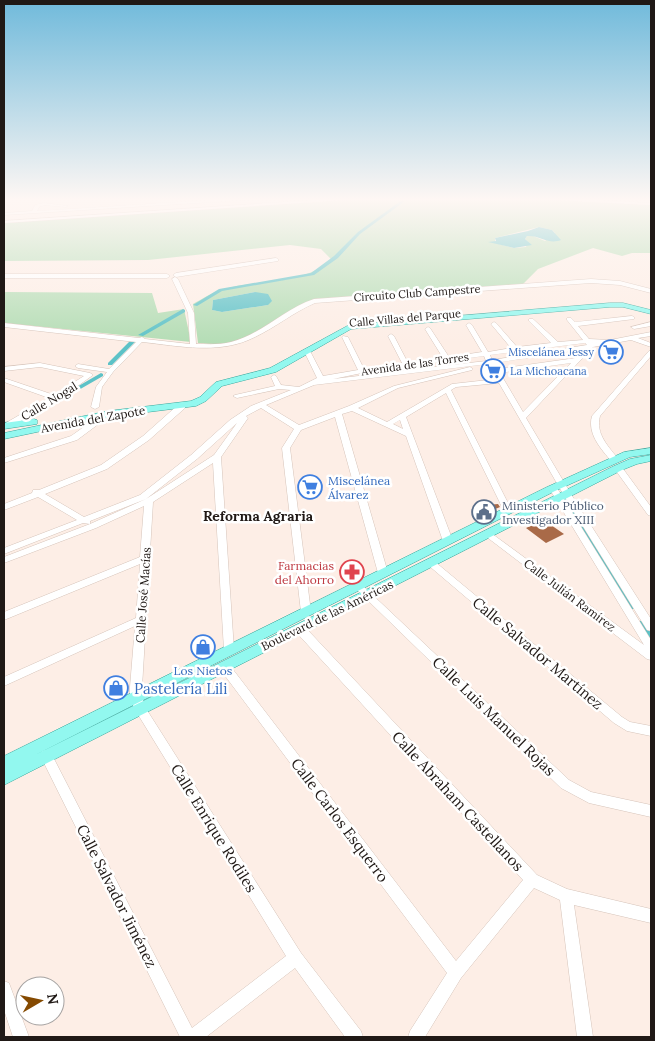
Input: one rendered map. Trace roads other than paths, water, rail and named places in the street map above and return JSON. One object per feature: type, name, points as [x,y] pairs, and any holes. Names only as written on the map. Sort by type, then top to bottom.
[{"type":"main road","name":"Calle Villas del Parque","points":[[180,404],[193,399],[212,382],[273,366],[342,324],[608,302],[623,303],[651,311]]},
{"type":"main road","name":"Calle Villas del Parque","points":[[180,404],[203,399],[220,384],[273,370],[340,330],[357,325],[618,304],[651,311]]},
{"type":"main road","name":"Avenida del Zapote","points":[[4,436],[108,414],[180,404]]},
{"type":"main road","name":"Avenida del Zapote","points":[[5,426],[180,404]]},
{"type":"main road","name":"Boulevard de las Américas","points":[[4,763],[138,702],[224,666],[368,596],[488,534],[561,491],[636,452],[651,451]]},
{"type":"main road","name":"Boulevard de las Américas","points":[[616,464],[651,458]]},
{"type":"main road","name":"Boulevard de las Américas","points":[[4,778],[229,650],[508,511],[561,491]]},
{"type":"street","points":[[4,276],[175,277],[276,260]]},
{"type":"street","points":[[175,277],[190,313],[193,346]]},
{"type":"street","name":"Circuito Club Campestre","points":[[4,325],[193,346],[219,346],[233,344],[247,338],[295,309],[314,301],[591,281],[620,283],[651,291]]},
{"type":"street","points":[[522,418],[577,360],[589,344],[569,318]]},
{"type":"street","points":[[574,324],[632,318]]},
{"type":"street","points":[[531,320],[556,344]]},
{"type":"street","points":[[494,324],[516,350]]},
{"type":"street","points":[[643,335],[634,327],[651,324]]},
{"type":"street","points":[[469,325],[651,648]]},
{"type":"street","points":[[428,329],[447,359]]},
{"type":"street","name":"Avenida de las Torres","points":[[322,381],[491,363],[651,334]]},
{"type":"street","points":[[391,336],[406,365]]},
{"type":"street","points":[[345,337],[362,371]]},
{"type":"street","points":[[631,338],[651,345]]},
{"type":"street","name":"Calle Nogal","points":[[95,407],[99,387],[111,371],[142,339]]},
{"type":"street","name":"Avenida de las Torres","points":[[146,499],[247,414],[261,405],[313,383],[362,371],[556,344],[589,344]]},
{"type":"street","points":[[307,351],[322,381]]},
{"type":"street","points":[[651,352],[596,416],[593,422],[594,430],[651,512]]},
{"type":"street","points":[[4,364],[43,360],[111,371]]},
{"type":"street","points":[[496,371],[577,360]]},
{"type":"street","points":[[306,612],[286,448],[298,428],[338,414],[396,387],[491,363]]},
{"type":"street","name":"Calle Nogal","points":[[4,369],[40,365],[90,375],[55,398],[5,426]]},
{"type":"street","points":[[274,376],[279,387]]},
{"type":"street","points":[[4,380],[55,398]]},
{"type":"street","points":[[387,425],[457,384],[502,381]]},
{"type":"street","name":"Avenida de las Torres","points":[[237,396],[279,387],[301,388]]},
{"type":"street","points":[[446,389],[508,511]]},
{"type":"street","points":[[4,501],[56,486],[104,467],[122,456],[168,420],[180,404]]},
{"type":"street","points":[[261,405],[298,428]]},
{"type":"street","points":[[352,408],[408,434]]},
{"type":"street","points":[[4,460],[74,438],[108,414]]},
{"type":"street","points":[[4,560],[146,499],[217,457],[247,414]]},
{"type":"street","points":[[338,414],[383,573]]},
{"type":"street","points":[[402,415],[448,541]]},
{"type":"street","points":[[217,457],[229,650]]},
{"type":"street","points":[[561,491],[646,611],[651,627]]},
{"type":"street","points":[[4,507],[36,492]]},
{"type":"street","points":[[36,492],[89,523]]},
{"type":"street","name":"Calle José Macías","points":[[138,702],[146,558],[146,499]]},
{"type":"street","points":[[4,551],[89,523]]},
{"type":"street","name":"Calle Julián Ramírez","points":[[488,534],[651,656]]},
{"type":"street","points":[[4,616],[146,558]]},
{"type":"street","name":"Calle Salvador Martínez","points":[[431,563],[618,720],[627,726],[651,732]]},
{"type":"street","name":"Calle Luis Manuel Rojas","points":[[358,586],[565,784],[589,797],[651,811]]},
{"type":"street","points":[[4,682],[142,619]]},
{"type":"street","name":"Calle Abraham Castellanos","points":[[300,629],[532,880],[566,896],[651,916]]},
{"type":"street","name":"Calle Carlos Esquerro","points":[[224,666],[456,973]]},
{"type":"street","name":"Calle Enrique Rodiles","points":[[138,702],[296,958],[355,1037]]},
{"type":"street","name":"Calle Salvador Jiménez","points":[[46,755],[188,1037]]},
{"type":"street","points":[[416,1037],[456,973],[532,880]]},
{"type":"street","points":[[566,896],[585,1037]]},
{"type":"street","points":[[193,1037],[296,958]]},
{"type":"street","points":[[4,988],[21,1037]]},
{"type":"water","points":[[255,292],[268,294],[272,301],[268,305],[222,312],[212,310],[213,300]]},
{"type":"waterway","points":[[195,305],[221,290],[312,274],[336,257],[346,247]]},
{"type":"waterway","points":[[141,335],[183,311]]},
{"type":"waterway","points":[[110,364],[133,341]]},
{"type":"waterway","points":[[40,410],[101,375]]},
{"type":"waterway","points":[[566,501],[633,607]]},
{"type":"waterway","points":[[643,623],[651,636]]},
{"type":"place","name":"Miscelánea Jessy","points":[[611,352]]},
{"type":"place","name":"La Michoacana","points":[[493,371]]},
{"type":"place","name":"Miscelánea Álvarez","points":[[310,487]]},
{"type":"place","name":"Ministerio Público Investigador XIII","points":[[484,512]]},
{"type":"place","name":"Farmacias del Ahorro","points":[[352,572]]},
{"type":"place","name":"Los Nietos","points":[[203,647]]},
{"type":"place","name":"Pastelería Lili","points":[[116,688]]},
{"type":"district","name":"Reforma Agraria","points":[[258,516]]}]
